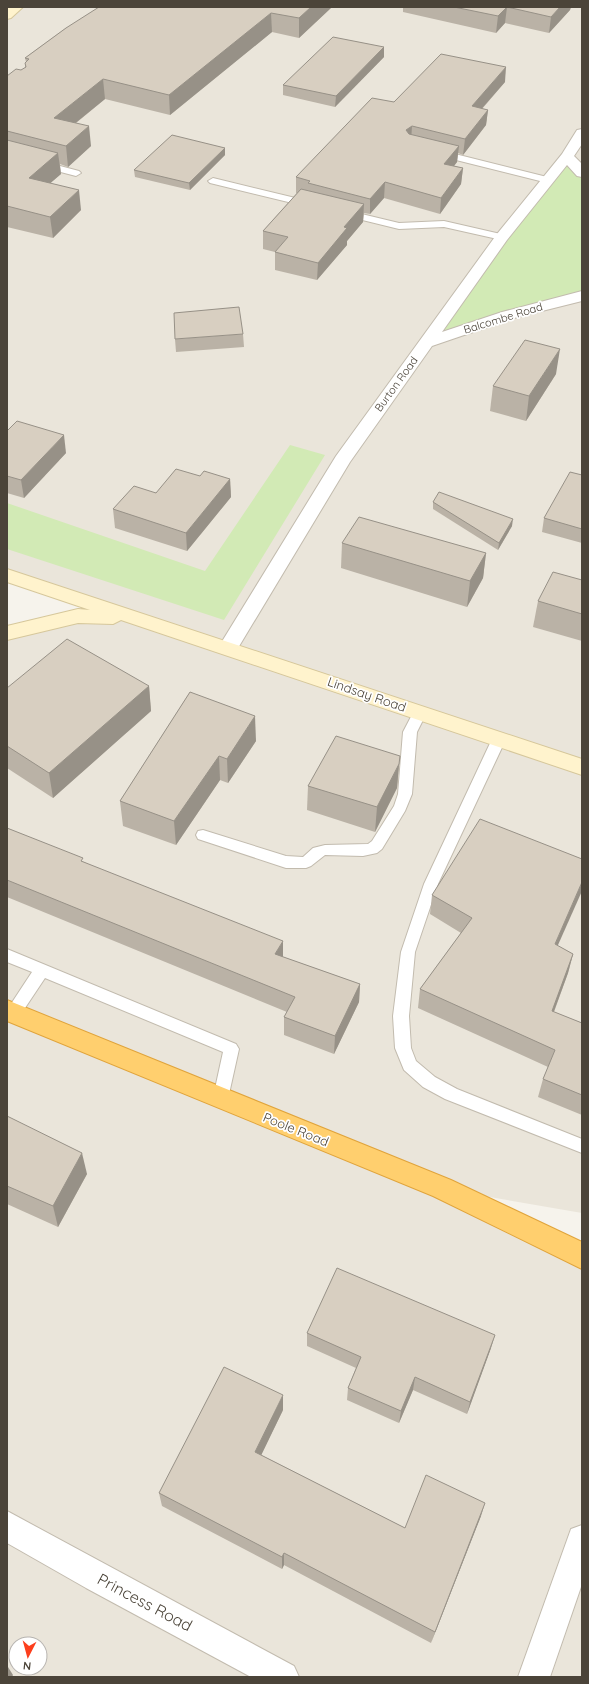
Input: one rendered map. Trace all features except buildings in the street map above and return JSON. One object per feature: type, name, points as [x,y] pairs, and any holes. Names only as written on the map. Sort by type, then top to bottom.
[{"type":"highway","name":"Poole Road","points":[[10,1011],[442,1188],[582,1256]]},
{"type":"street","points":[[7,15],[17,7]]},
{"type":"street","name":"Burton Road","points":[[228,648],[342,460],[502,237],[567,156],[582,133]]},
{"type":"street","points":[[567,156],[582,173]]},
{"type":"street","name":"Balcombe Road","points":[[426,343],[508,315],[582,296]]},
{"type":"street","name":"Lindsay Road","points":[[7,575],[582,767]]},
{"type":"street","name":"Lindsay Road","points":[[7,633],[78,616],[110,616],[152,624]]},
{"type":"street","name":"Princess Road","points":[[7,1526],[253,1669],[283,1677]]},
{"type":"street","points":[[534,1677],[582,1540]]},
{"type":"lane","points":[[426,149],[548,180]]},
{"type":"lane","points":[[7,155],[76,174]]},
{"type":"lane","points":[[213,182],[321,207]]},
{"type":"lane","points":[[337,211],[399,226],[444,224],[502,237]]},
{"type":"lane","points":[[203,835],[286,862],[295,863],[306,862],[318,852],[324,850],[363,851],[372,849],[382,840],[400,807],[405,794],[410,732],[420,712]]},
{"type":"lane","points":[[499,739],[431,884],[408,952],[401,1016],[402,1048],[410,1065],[429,1082],[451,1094],[582,1146]]},
{"type":"lane","points":[[7,955],[231,1049],[221,1098]]},
{"type":"lane","points":[[10,1011],[42,970]]},
{"type":"shaded area","points":[[7,7],[582,7],[582,1213],[444,1189],[582,1256],[582,1677],[7,1677],[7,633],[110,616],[7,575]]},
{"type":"green space","points":[[567,156],[582,173],[582,296],[426,343]]},
{"type":"green space","points":[[290,445],[325,455],[224,620],[7,549],[7,503],[205,571]]}]
